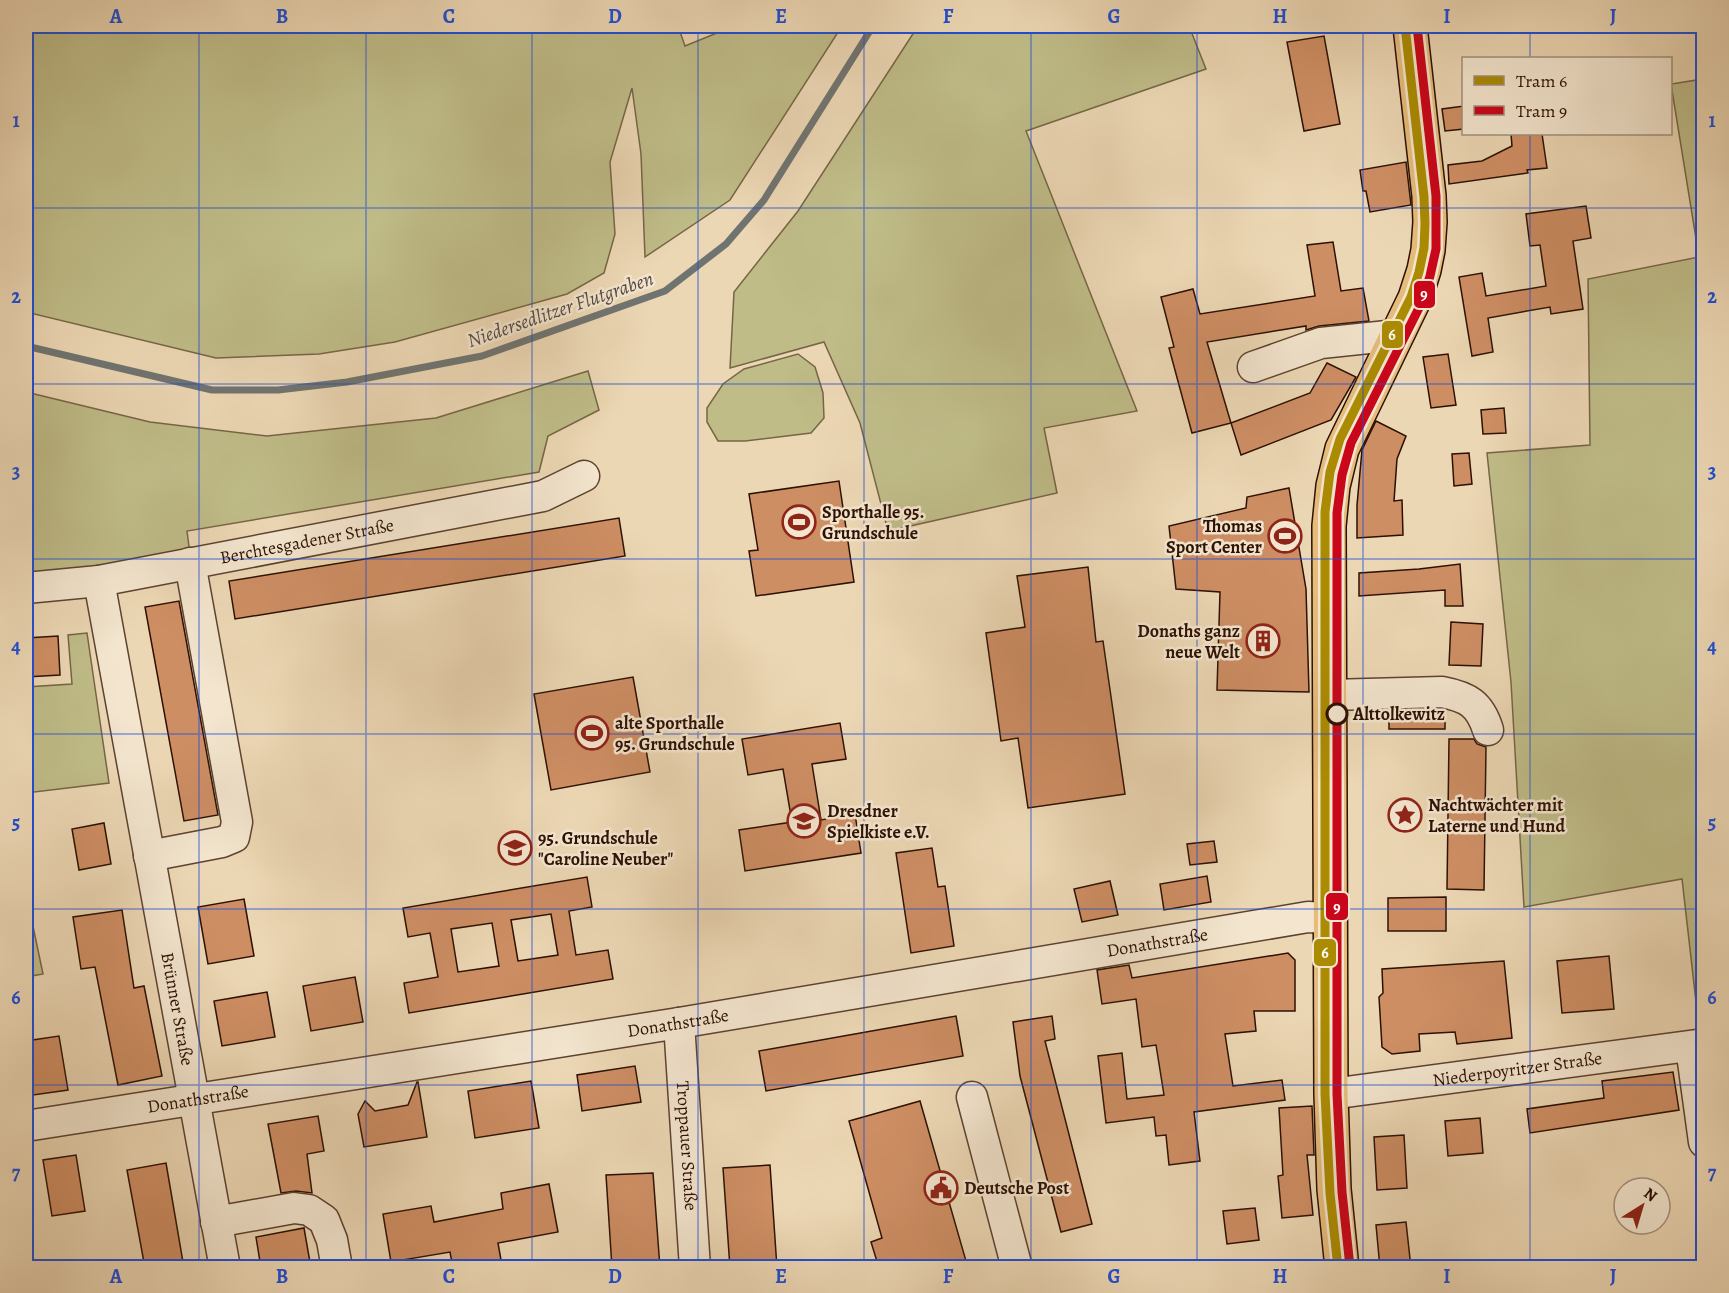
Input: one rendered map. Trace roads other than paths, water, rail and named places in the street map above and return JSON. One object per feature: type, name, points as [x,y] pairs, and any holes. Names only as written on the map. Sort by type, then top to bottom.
[{"type":"main road","points":[[1342,1268],[1334,1189],[1331,1094],[1329,526],[1333,486],[1342,448],[1415,298],[1428,249],[1430,196],[1410,26]]},
{"type":"street","points":[[1253,367],[1321,343],[1397,335]]},
{"type":"street","name":"Berchtesgadener Straße","points":[[26,588],[99,581],[543,496],[584,476]]},
{"type":"street","points":[[148,856],[222,842],[234,837],[237,822],[190,563]]},
{"type":"street","name":"Brünner Straße","points":[[99,581],[225,1268]]},
{"type":"street","points":[[1330,708],[1442,692],[1458,695],[1472,703],[1483,714],[1488,730]]},
{"type":"street","name":"Donathstraße","points":[[26,1126],[679,1023],[1308,918],[1331,918]]},
{"type":"street","name":"Troppauer Straße","points":[[679,1023],[695,1268]]},
{"type":"street","points":[[1697,1046],[1704,1142]]},
{"type":"street","name":"Niederpoyritzer Straße","points":[[1331,1094],[1697,1046]]},
{"type":"street","points":[[972,1097],[1017,1268]]},
{"type":"street","points":[[216,1222],[294,1208],[309,1210],[324,1220],[332,1239],[337,1268]]},
{"type":"waterway","name":"Niedersedlitzer Flutgraben","points":[[26,346],[212,390],[278,390],[347,382],[482,356],[665,291],[726,244],[764,200],[873,26]]},
{"type":"tram line","name":"6","points":[[1338,1268],[1330,1193],[1325,1094],[1325,512],[1330,472],[1340,439],[1411,297],[1424,248],[1424,197],[1405,26]]},
{"type":"tram line","name":"9","points":[[1350,1267],[1342,1192],[1337,1094],[1337,513],[1342,475],[1351,443],[1422,302],[1436,249],[1436,196],[1417,26]]},
{"type":"place","name":"Sporthalle 95. Grundschule","points":[[799,522]]},
{"type":"place","name":"Thomas Sport Center","points":[[1285,536]]},
{"type":"place","name":"Donaths ganz neue Welt","points":[[1263,641]]},
{"type":"place","name":"Alttolkewitz","points":[[1337,714]]},
{"type":"place","name":"alte Sporthalle 95. Grundschule","points":[[592,733]]},
{"type":"place","name":"Nachtwächter mit Laterne und Hund","points":[[1405,815]]},
{"type":"place","name":"Dresdner Spielkiste e.V.","points":[[804,821]]},
{"type":"place","name":"95. Grundschule \"Caroline Neuber\"","points":[[515,848]]},
{"type":"place","name":"Deutsche Post","points":[[941,1188]]}]
